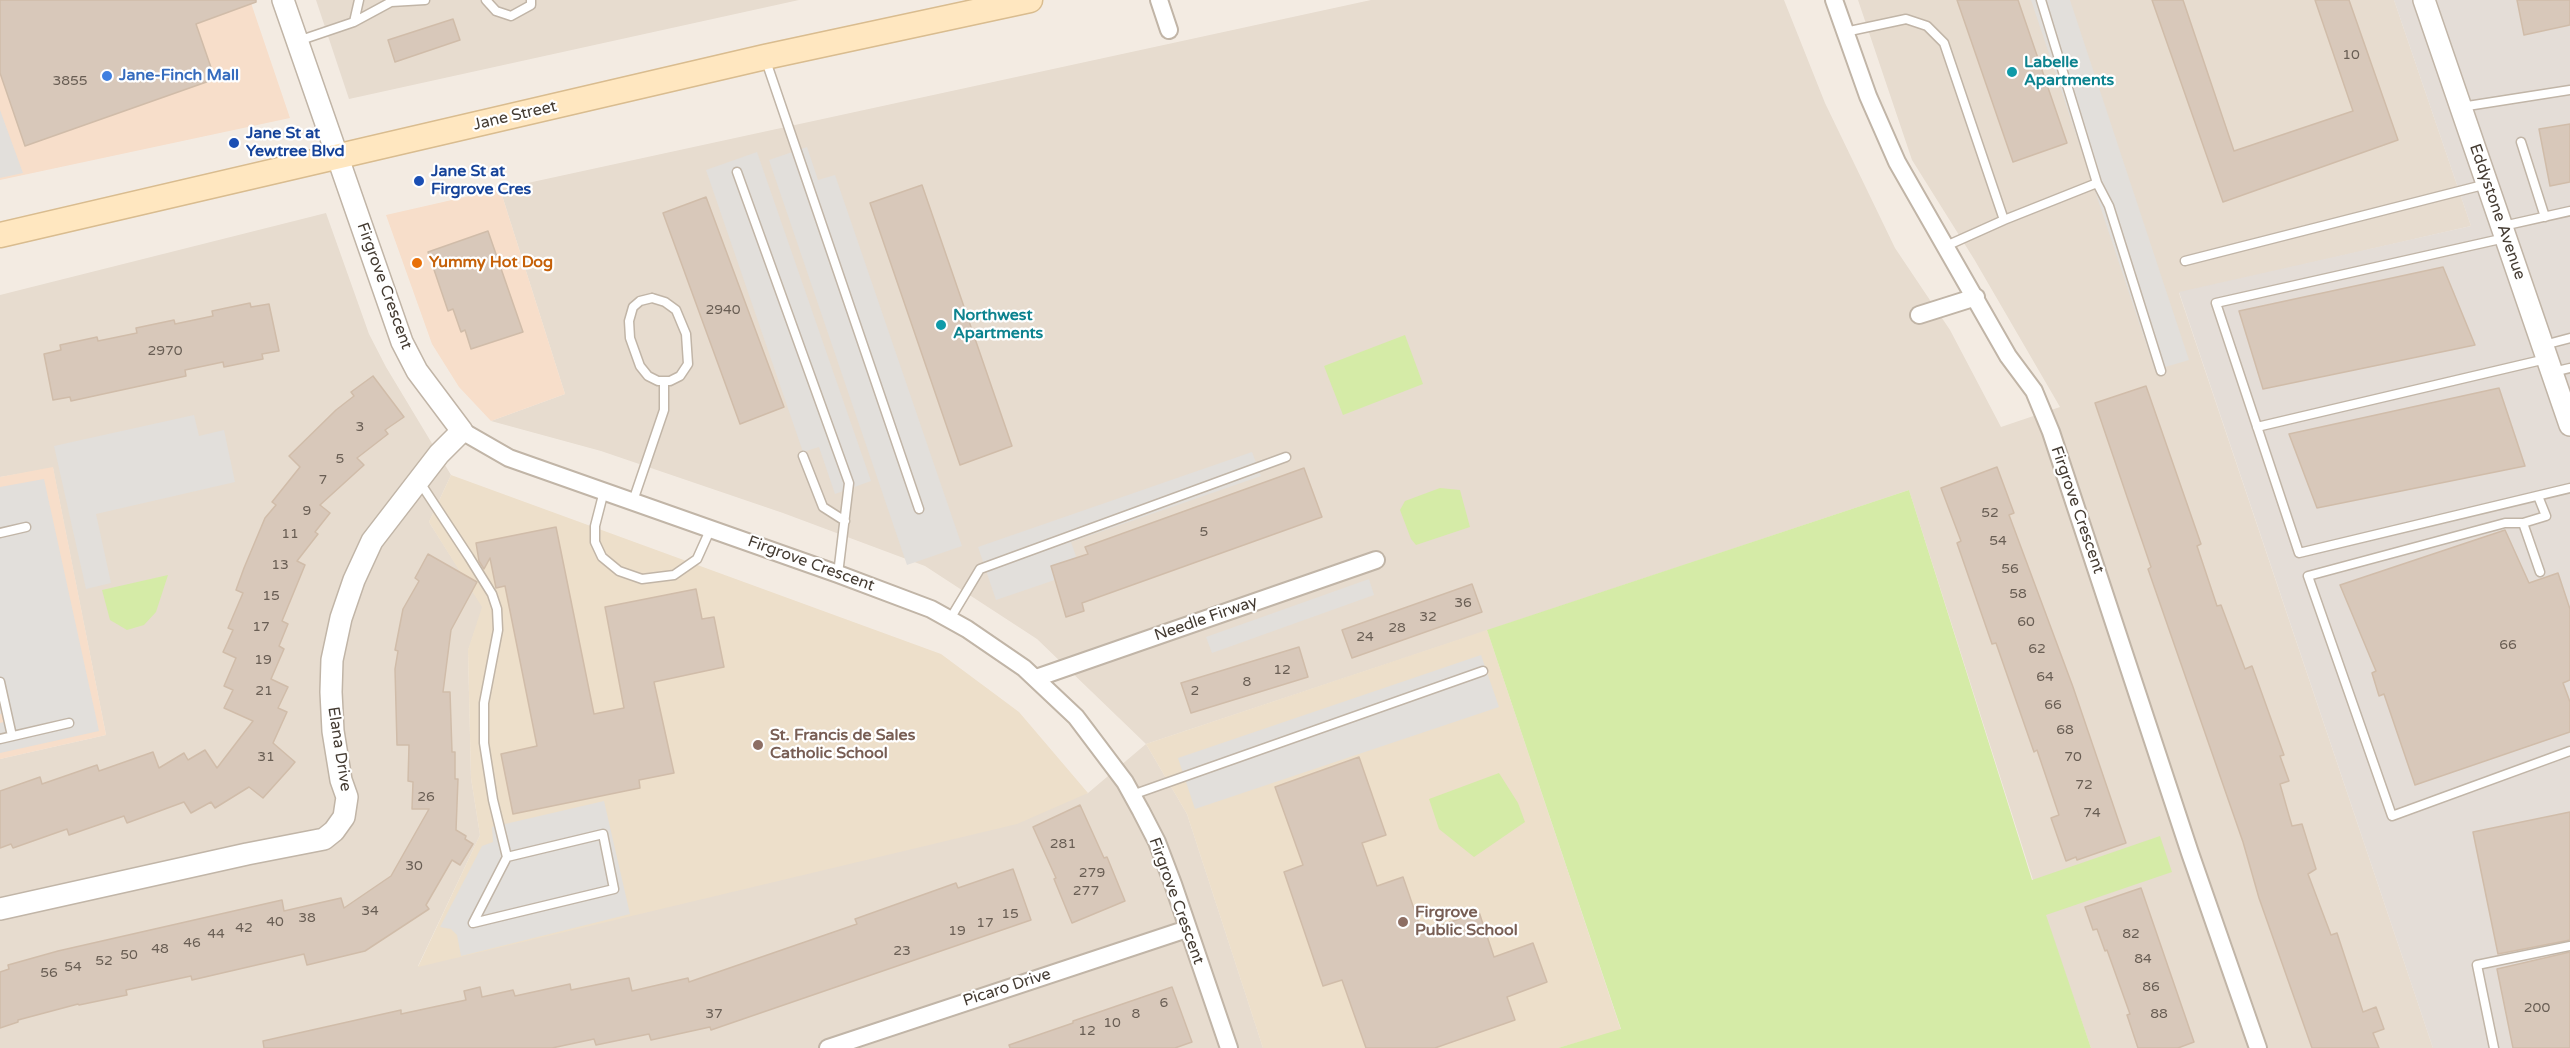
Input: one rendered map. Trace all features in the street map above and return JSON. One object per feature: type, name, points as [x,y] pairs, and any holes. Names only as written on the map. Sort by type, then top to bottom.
[{"type":"main road","name":"Jane Street","points":[[0,235],[765,57],[1030,0]]},
{"type":"street","name":"Firgrove Crescent","points":[[283,0],[402,342],[417,371],[462,431],[509,458],[711,528],[932,609],[996,647],[1036,678],[1076,717],[1132,795],[1157,842],[1229,1048]]},
{"type":"street","points":[[1159,0],[1169,30]]},
{"type":"street","name":"Firgrove Crescent","points":[[1834,0],[1868,96],[1898,162],[2008,356],[2034,391],[2051,432],[2190,854],[2258,1048]]},
{"type":"street","name":"Eddystone Avenue","points":[[2424,0],[2504,232],[2553,361],[2570,425]]},
{"type":"street","points":[[1919,315],[1976,297]]},
{"type":"street","name":"Elana Drive","points":[[0,909],[324,839],[334,831],[344,816],[347,796],[341,780],[333,731],[331,692],[332,660],[341,618],[354,580],[372,541],[439,454],[462,431]]},
{"type":"street","name":"Needle Firway","points":[[1036,678],[1376,560]]},
{"type":"street","name":"Picaro Drive","points":[[828,1048],[1186,929]]},
{"type":"lane","points":[[354,22],[358,0]]},
{"type":"lane","points":[[298,41],[354,22],[392,2],[425,0]]},
{"type":"lane","points":[[486,0],[496,10],[511,16],[531,5],[531,0]]},
{"type":"lane","points":[[2041,0],[2097,183],[2109,206],[2161,371]]},
{"type":"lane","points":[[1845,32],[1906,19],[1928,26],[1944,44],[2004,220]]},
{"type":"lane","points":[[765,57],[919,509]]},
{"type":"lane","points":[[2461,107],[2570,90]]},
{"type":"lane","points":[[2521,142],[2545,217]]},
{"type":"lane","points":[[736,172],[849,483],[838,574]]},
{"type":"lane","points":[[1946,246],[2097,183]]},
{"type":"lane","points":[[2185,261],[2487,184]]},
{"type":"lane","points":[[2570,211],[2545,217],[2504,232],[2216,303],[2299,553],[2570,488]]},
{"type":"lane","points":[[652,298],[665,302],[676,310],[689,348],[688,364],[680,375],[664,381],[648,376],[640,366],[630,338],[629,321],[633,307],[640,301],[652,298]]},
{"type":"lane","points":[[2257,427],[2553,361],[2570,338]]},
{"type":"lane","points":[[633,501],[664,410],[664,381]]},
{"type":"lane","points":[[803,456],[823,507],[845,521]]},
{"type":"lane","points":[[950,619],[980,569],[1286,457]]},
{"type":"lane","points":[[418,481],[492,594],[497,609],[498,630],[484,703],[484,743],[507,857],[473,923],[614,889],[603,834],[507,857]]},
{"type":"lane","points":[[604,491],[595,526],[595,542],[602,557],[619,571],[642,579],[674,575],[697,559],[711,528]]},
{"type":"lane","points":[[2538,496],[2546,516],[2523,523],[2505,523],[2308,576],[2392,816],[2570,751]]},
{"type":"lane","points":[[2523,523],[2540,572]]},
{"type":"lane","points":[[0,533],[26,527]]},
{"type":"lane","points":[[1132,795],[1483,671]]},
{"type":"lane","points":[[0,682],[12,736]]},
{"type":"lane","points":[[0,739],[69,723]]},
{"type":"lane","points":[[2494,1048],[2477,965],[2570,946]]},
{"type":"shaded area","points":[[0,0],[250,0],[290,118],[0,180]]},
{"type":"shaded area","points":[[316,0],[799,0],[349,99]]},
{"type":"shaded area","points":[[1371,0],[1784,0],[1825,103],[1895,248],[1950,330],[2001,427],[2060,407],[1974,259],[1912,160],[1858,0],[2394,0],[2471,226],[2179,293],[2433,1048],[2091,1048],[2033,880],[1909,490],[1146,744],[1037,639],[925,566],[783,513],[601,451],[491,421],[565,394],[500,189]]},
{"type":"shaded area","points":[[2031,0],[2070,0],[2189,360],[2155,370]]},
{"type":"shaded area","points":[[2394,0],[2570,0],[2570,1048],[2433,1048],[2179,292],[2471,226]]},
{"type":"shaded area","points":[[0,110],[23,173],[0,178]]},
{"type":"shaded area","points":[[807,147],[818,180],[835,175],[962,546],[907,565],[769,160]]},
{"type":"shaded area","points":[[757,152],[871,481],[835,494],[819,447],[803,452],[706,170]]},
{"type":"shaded area","points":[[500,189],[565,394],[491,421],[459,387],[432,344],[386,215]]},
{"type":"shaded area","points":[[326,213],[369,334],[386,367],[451,475],[429,522],[483,607],[468,651],[471,778],[480,835],[418,966],[1088,793],[1146,744],[1187,814],[1263,1048],[0,1048],[0,759],[106,735],[53,468],[0,477],[0,295]]},
{"type":"shaded area","points":[[194,415],[199,436],[224,430],[235,482],[96,514],[111,583],[86,589],[54,446]]},
{"type":"shaded area","points":[[1252,452],[1261,476],[1071,542],[1081,571],[996,600],[978,547]]},
{"type":"shaded area","points":[[53,467],[106,735],[0,759],[0,477]]},
{"type":"shaded area","name":"St. Francis de Sales Catholic School","points":[[451,475],[941,654],[1019,712],[1088,793],[1017,824],[418,967],[480,835],[471,778],[468,650],[482,607],[429,522]]},
{"type":"shaded area","points":[[44,479],[99,731],[0,753],[0,723],[11,720],[9,711],[0,714],[0,487]]},
{"type":"shaded area","points":[[1369,579],[1374,595],[1212,653],[1206,637]]},
{"type":"shaded area","name":"Firgrove Public School","points":[[1487,630],[1621,1030],[1558,1048],[1263,1048],[1187,814],[1146,744]]},
{"type":"shaded area","points":[[1481,655],[1499,707],[1195,809],[1178,758]]},
{"type":"shaded area","points":[[604,801],[630,914],[461,956],[457,935],[451,929],[440,927],[482,846],[493,842],[492,827]]},
{"type":"green space","points":[[1405,335],[1423,384],[1343,415],[1324,366]]},
{"type":"green space","points":[[1440,488],[1460,490],[1470,527],[1416,545],[1411,539],[1400,510],[1405,501]]},
{"type":"green space","points":[[1909,490],[2032,880],[2160,836],[2172,872],[2046,915],[2091,1048],[1558,1048],[1621,1029],[1487,630]]},
{"type":"green space","points":[[168,575],[156,612],[144,625],[127,630],[110,620],[102,590]]},
{"type":"green space","points":[[1499,773],[1518,803],[1525,822],[1474,857],[1439,829],[1429,799]]},
{"type":"building","name":"Jane-Finch Mall","points":[[0,0],[256,0],[256,2],[196,24],[215,79],[25,146],[0,73]]},
{"type":"building","name":"Labelle Apartments","points":[[1957,0],[2018,0],[2067,143],[2013,162]]},
{"type":"building","points":[[2152,0],[2183,0],[2234,151],[2353,111],[2315,0],[2349,0],[2398,140],[2223,202]]},
{"type":"building","points":[[2517,0],[2570,0],[2570,25],[2524,35]]},
{"type":"building","points":[[453,19],[460,40],[395,62],[388,40]]},
{"type":"building","points":[[2570,124],[2570,182],[2550,186],[2539,129]]},
{"type":"building","name":"Northwest Apartments","points":[[922,185],[1012,446],[960,465],[870,203]]},
{"type":"building","points":[[706,197],[784,407],[740,424],[663,213]]},
{"type":"building","points":[[488,231],[523,332],[471,349],[465,330],[461,332],[453,309],[448,311],[428,252]]},
{"type":"building","points":[[2443,267],[2475,345],[2263,389],[2239,311]]},
{"type":"building","points":[[250,303],[251,307],[269,304],[279,351],[262,354],[263,359],[224,367],[223,362],[185,370],[186,376],[71,401],[70,397],[53,400],[44,354],[61,350],[60,345],[97,337],[98,341],[137,333],[136,328],[174,320],[175,324],[213,316],[212,311]]},
{"type":"building","points":[[373,376],[404,417],[385,430],[388,434],[357,458],[364,465],[320,505],[330,513],[315,532],[318,534],[297,561],[305,565],[282,621],[288,624],[279,646],[284,649],[271,679],[288,687],[278,708],[287,712],[273,743],[295,762],[263,798],[249,787],[215,808],[211,802],[191,813],[184,802],[127,823],[124,816],[69,835],[67,829],[13,848],[11,844],[0,848],[0,791],[40,777],[42,784],[97,765],[99,771],[153,752],[159,768],[184,753],[188,760],[205,750],[217,768],[253,721],[224,708],[233,690],[224,686],[236,658],[223,652],[233,630],[228,628],[243,593],[236,590],[244,568],[265,518],[276,505],[272,502],[300,467],[289,456],[336,410],[354,396],[351,392]]},
{"type":"building","points":[[2146,386],[2201,544],[2197,546],[2217,606],[2221,605],[2245,669],[2252,666],[2284,755],[2280,756],[2289,781],[2280,784],[2292,826],[2302,824],[2316,869],[2308,874],[2331,935],[2337,933],[2363,1012],[2376,1007],[2384,1029],[2373,1033],[2379,1048],[2312,1048],[2259,898],[2243,842],[2148,569],[2151,567],[2095,403]]},
{"type":"building","points":[[2499,388],[2525,466],[2317,508],[2289,434]]},
{"type":"building","points":[[1997,467],[2014,513],[2009,515],[2073,687],[2126,843],[2077,860],[2076,857],[2066,861],[2051,818],[2059,815],[2037,750],[2034,752],[1996,643],[1992,644],[1957,543],[1961,541],[1941,488]]},
{"type":"building","points":[[1304,468],[1322,517],[1082,603],[1084,611],[1066,617],[1051,566],[1088,554],[1085,547]]},
{"type":"building","points":[[556,527],[594,714],[624,708],[605,607],[696,589],[702,619],[714,617],[724,667],[654,682],[674,773],[639,780],[640,788],[513,814],[501,754],[537,746],[505,586],[496,588],[490,558],[484,569],[479,561],[476,543]]},
{"type":"building","points":[[2505,530],[2529,583],[2558,573],[2570,609],[2570,680],[2563,683],[2570,702],[2570,732],[2415,785],[2384,694],[2379,696],[2372,673],[2376,671],[2340,585]]},
{"type":"building","points":[[428,554],[477,582],[451,630],[443,692],[450,692],[452,752],[455,752],[455,779],[458,779],[456,830],[473,844],[460,865],[452,860],[426,905],[429,909],[365,951],[307,965],[304,954],[192,980],[191,976],[126,990],[127,995],[78,1004],[18,1020],[18,1022],[0,1028],[0,972],[9,969],[8,965],[58,951],[282,900],[284,911],[341,898],[344,908],[391,876],[429,809],[412,809],[413,782],[408,781],[409,745],[397,745],[395,669],[398,651],[395,650],[403,609],[419,581],[415,578]]},
{"type":"building","points":[[1472,584],[1482,612],[1352,658],[1342,630]]},
{"type":"building","points":[[1299,647],[1308,677],[1191,713],[1181,683]]},
{"type":"building","points":[[1359,757],[1386,835],[1362,843],[1377,886],[1403,877],[1422,932],[1479,912],[1494,957],[1533,943],[1547,982],[1507,997],[1515,1020],[1435,1048],[1366,1048],[1342,980],[1323,986],[1284,872],[1303,865],[1275,787]]},
{"type":"building","points":[[1080,805],[1104,858],[1107,857],[1125,901],[1072,923],[1054,879],[1056,878],[1033,827]]},
{"type":"building","points":[[2570,812],[2570,940],[2498,954],[2473,832]]},
{"type":"building","points":[[1013,869],[1031,920],[711,1030],[710,1027],[651,1040],[649,1034],[596,1045],[594,1039],[552,1048],[264,1048],[263,1041],[401,1010],[401,1014],[466,1000],[464,991],[480,987],[482,997],[513,990],[515,996],[570,984],[571,990],[629,978],[632,991],[688,978],[689,982],[857,924],[855,919],[956,883],[958,888]]},
{"type":"building","points":[[2141,888],[2194,1042],[2178,1048],[2138,1048],[2127,1015],[2130,1014],[2107,950],[2105,951],[2097,929],[2093,930],[2085,907]]},
{"type":"building","points":[[2570,952],[2570,1048],[2513,1048],[2497,969]]},
{"type":"building","points":[[1172,987],[1192,1042],[1175,1048],[1010,1048],[1009,1045]]},
{"type":"place","name":"Labelle Apartments","points":[[2012,72]]},
{"type":"place","name":"Jane-Finch Mall","points":[[107,76]]},
{"type":"place","name":"Jane St at Yewtree Blvd","points":[[234,143]]},
{"type":"place","name":"Jane St at Firgrove Cres","points":[[419,181]]},
{"type":"place","name":"Yummy Hot Dog","points":[[417,263]]},
{"type":"place","name":"Northwest Apartments","points":[[941,325]]},
{"type":"place","name":"St. Francis de Sales Catholic School","points":[[758,745]]},
{"type":"place","name":"Firgrove Public School","points":[[1403,922]]}]
